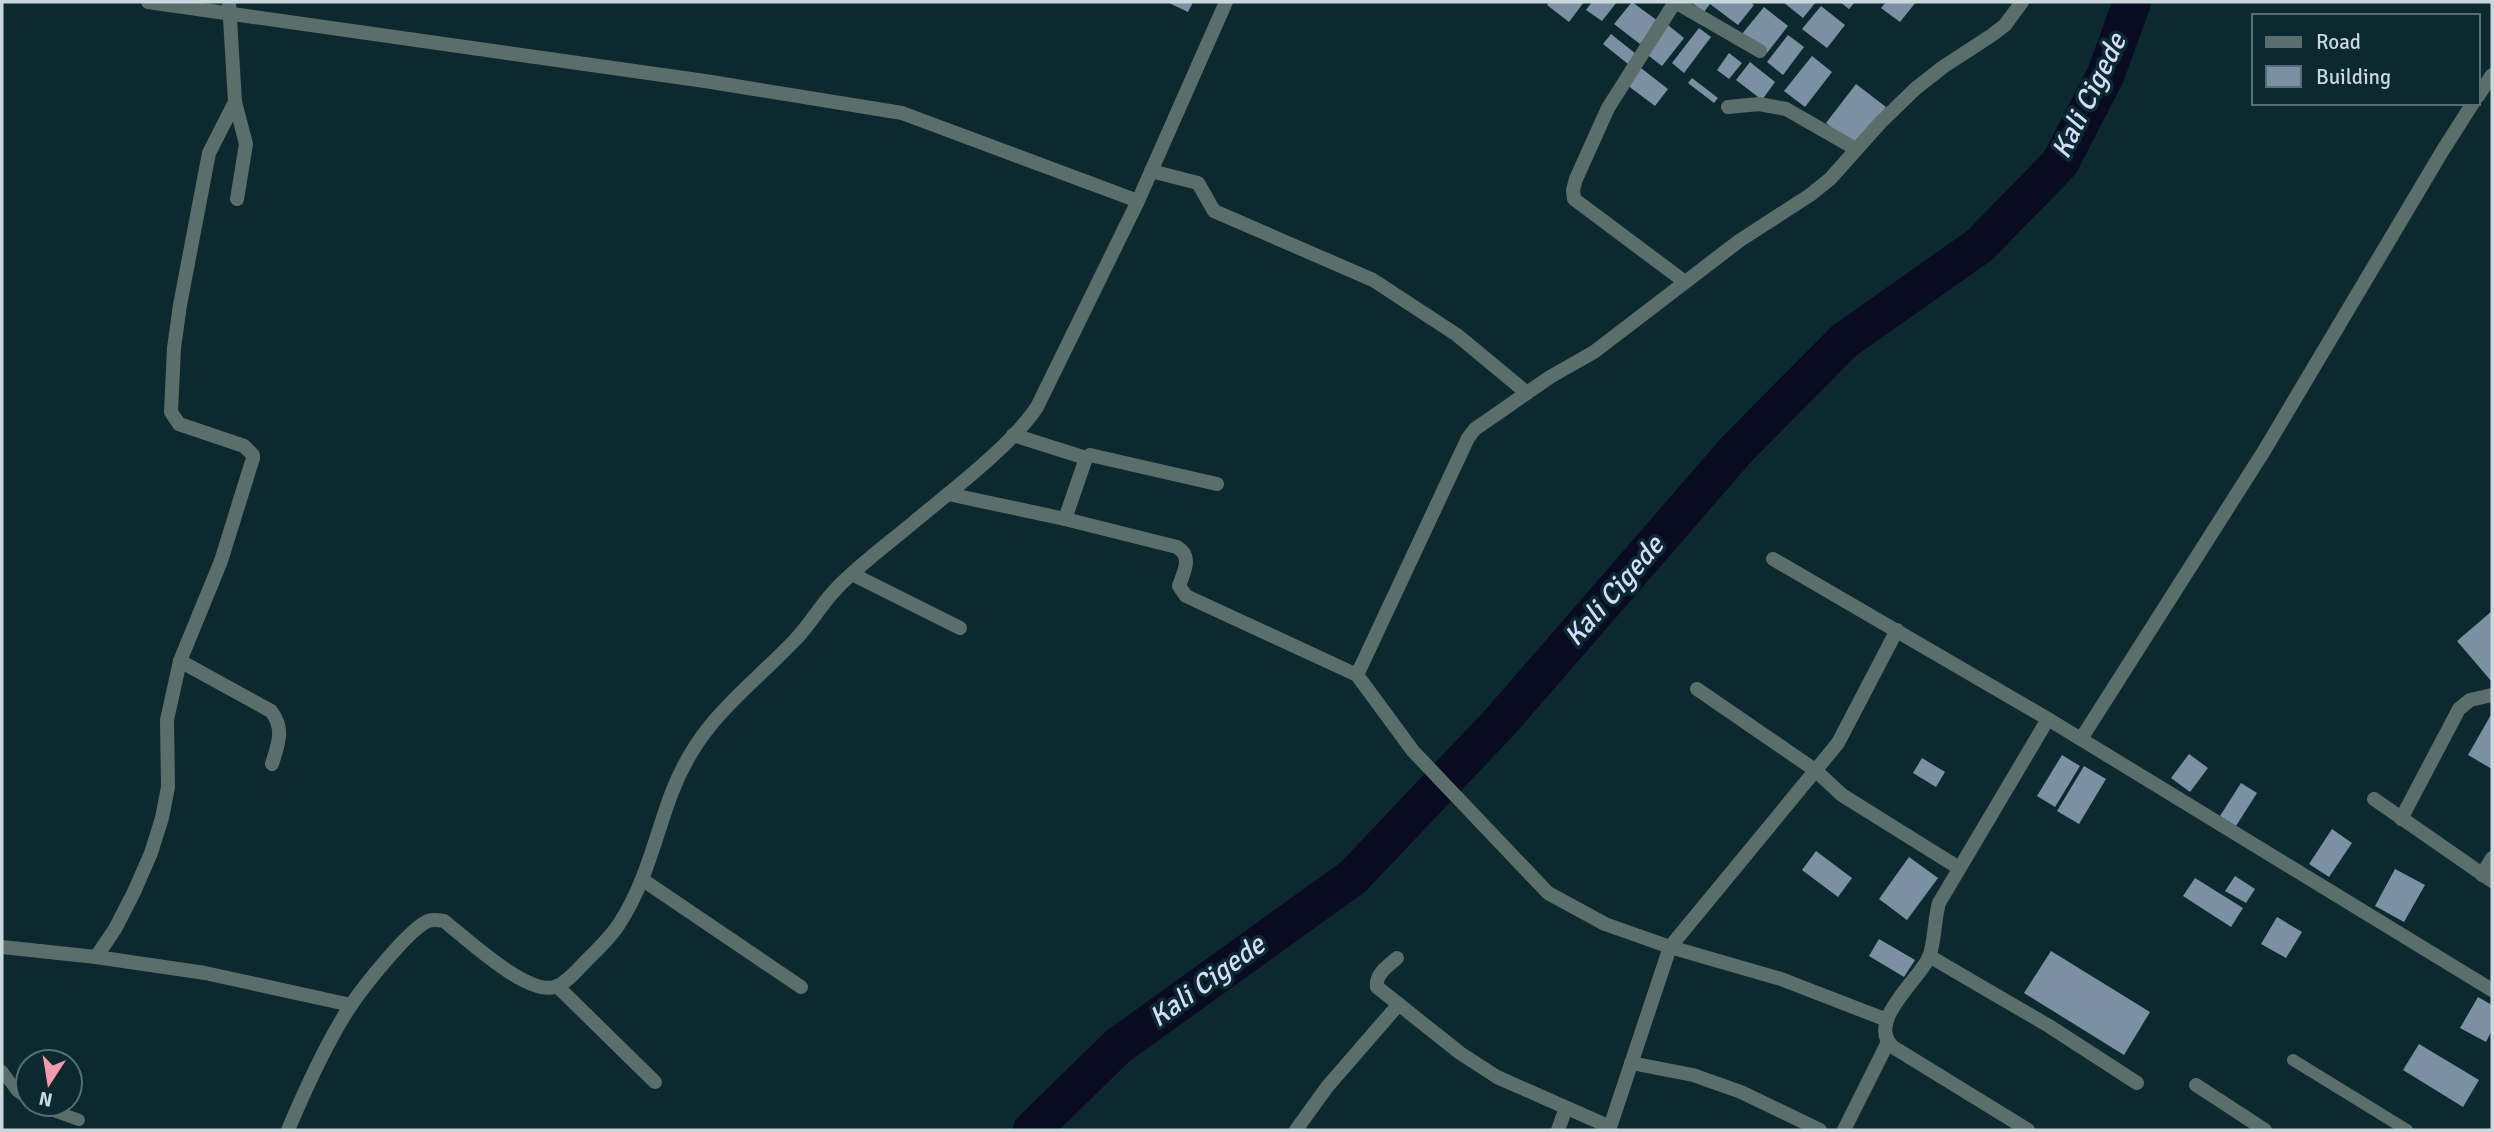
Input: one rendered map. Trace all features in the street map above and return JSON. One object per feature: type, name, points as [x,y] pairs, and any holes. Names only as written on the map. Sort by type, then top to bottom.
[{"type":"street","points":[[148,2],[229,7],[902,113],[1138,201]]},
{"type":"street","points":[[288,1130],[300,1101],[351,1004],[413,932],[427,922],[435,919],[444,921],[520,979],[543,988],[556,986],[569,978],[618,926],[643,880],[671,794],[698,739],[754,678],[796,639],[836,589],[948,494],[1028,421],[1138,201],[1226,2]]},
{"type":"street","points":[[1685,282],[1575,200],[1573,194],[1576,179],[1608,108],[1675,2],[1760,51]]},
{"type":"street","points":[[1357,675],[1468,439],[1483,423],[1594,352],[1739,241],[1810,195],[1830,179],[1915,89],[1992,35],[2004,25],[2022,2]]},
{"type":"street","points":[[229,7],[235,102],[246,144],[237,199]]},
{"type":"street","points":[[2480,93],[2492,75]]},
{"type":"street","points":[[96,957],[115,929],[151,853],[168,787],[167,720],[180,661],[221,561],[253,458],[253,454],[244,446],[179,424],[171,412],[174,348],[180,305],[209,153],[235,102]]},
{"type":"street","points":[[1728,107],[1759,104],[1786,109],[1856,149]]},
{"type":"street","points":[[2081,739],[2263,451],[2472,105]]},
{"type":"street","points":[[1151,171],[1194,182],[1201,186],[1214,211],[1373,280],[1457,335],[1527,393]]},
{"type":"street","points":[[1013,435],[1086,458]]},
{"type":"street","points":[[1065,519],[1086,458],[1090,455],[1217,484]]},
{"type":"street","points":[[948,494],[1177,547],[1185,552],[1188,558],[1180,586],[1186,596],[1357,675],[1413,751],[1548,893],[1605,924],[1670,947],[1780,979],[1886,1020]]},
{"type":"street","points":[[1773,559],[2048,719],[2492,990]]},
{"type":"street","points":[[852,574],[960,628]]},
{"type":"street","points":[[1397,958],[1380,974],[1377,987],[1460,1053],[1497,1077],[1609,1129],[1670,947],[1846,731],[1858,702],[1897,630]]},
{"type":"street","points":[[180,661],[271,712],[279,725],[280,735],[272,764]]},
{"type":"street","points":[[1697,689],[1815,769],[1842,794],[1959,868]]},
{"type":"street","points":[[2401,819],[2459,709],[2470,700],[2492,695]]},
{"type":"street","points":[[1843,1130],[1888,1042],[1886,1020],[1893,1006],[1930,956],[1934,919],[1939,903],[2048,719]]},
{"type":"street","points":[[2374,799],[2487,878],[2492,858]]},
{"type":"street","points":[[643,880],[800,987]]},
{"type":"street","points":[[2,947],[205,973],[351,1004]]},
{"type":"street","points":[[1930,956],[2049,1026],[2137,1083]]},
{"type":"street","points":[[556,986],[655,1082]]},
{"type":"street","points":[[1296,1130],[1327,1087],[1399,1004]]},
{"type":"street","points":[[1888,1042],[2028,1130]]},
{"type":"street","points":[[1631,1063],[1693,1075],[1717,1083],[1782,1110],[1820,1130]]},
{"type":"street","points":[[2196,1085],[2265,1130]]},
{"type":"street","points":[[1558,1130],[1566,1108]]},
{"type":"lane","points":[[2293,1060],[2407,1130]]},
{"type":"lane","points":[[2,1071],[14,1087]]},
{"type":"lane","points":[[74,1118],[79,1120]]},
{"type":"building","points":[[1167,2],[1193,2],[1188,12]]},
{"type":"building","points":[[1549,2],[1584,2],[1569,22],[1547,5]]},
{"type":"building","points":[[1592,2],[1617,2],[1602,21],[1586,10]]},
{"type":"building","points":[[1632,2],[1658,21],[1640,44],[1614,24]]},
{"type":"building","points":[[1691,2],[1750,2],[1754,5],[1738,25],[1710,4],[1704,12]]},
{"type":"building","points":[[1783,2],[1816,2],[1803,18]]},
{"type":"building","points":[[1840,2],[1855,2],[1849,9]]},
{"type":"building","points":[[1886,2],[1916,2],[1900,22],[1881,8]]},
{"type":"building","points":[[1821,6],[1845,25],[1827,48],[1802,29]]},
{"type":"building","points":[[1764,7],[1788,26],[1767,53],[1742,34]]},
{"type":"building","points":[[1668,25],[1684,38],[1662,66],[1645,53]]},
{"type":"building","points":[[1699,28],[1711,37],[1684,73],[1672,63]]},
{"type":"building","points":[[1611,34],[1636,54],[1628,64],[1603,44]]},
{"type":"building","points":[[1788,35],[1804,47],[1783,75],[1767,62]]},
{"type":"building","points":[[1729,53],[1742,63],[1729,79],[1717,70]]},
{"type":"building","points":[[1812,56],[1832,72],[1805,107],[1784,91]]},
{"type":"building","points":[[1750,62],[1775,82],[1762,100],[1736,80]]},
{"type":"building","points":[[1641,68],[1668,89],[1655,106],[1627,85]]},
{"type":"building","points":[[1692,78],[1718,98],[1714,103],[1688,83]]},
{"type":"building","points":[[1856,84],[1886,107],[1856,146],[1826,123]]},
{"type":"building","points":[[2492,611],[2492,682],[2457,641]]},
{"type":"building","points":[[2492,713],[2492,769],[2468,755]]},
{"type":"building","points":[[2189,754],[2208,768],[2190,792],[2171,778]]},
{"type":"building","points":[[2062,755],[2080,766],[2055,807],[2037,796]]},
{"type":"building","points":[[1922,758],[1945,772],[1936,787],[1913,773]]},
{"type":"building","points":[[2084,766],[2106,779],[2079,824],[2057,811]]},
{"type":"building","points":[[2241,783],[2257,793],[2236,826],[2220,816]]},
{"type":"building","points":[[2332,829],[2352,843],[2329,877],[2309,864]]},
{"type":"building","points":[[1816,851],[1852,878],[1838,897],[1802,870]]},
{"type":"building","points":[[1909,857],[1938,878],[1907,920],[1879,899]]},
{"type":"building","points":[[2395,869],[2425,885],[2404,922],[2375,906]]},
{"type":"building","points":[[2235,876],[2255,889],[2246,903],[2225,891]]},
{"type":"building","points":[[2195,878],[2243,908],[2231,927],[2183,896]]},
{"type":"building","points":[[2277,917],[2302,932],[2286,958],[2261,944]]},
{"type":"building","points":[[1879,939],[1915,960],[1904,977],[1869,956]]},
{"type":"building","points":[[2051,951],[2150,1012],[2124,1055],[2024,993]]},
{"type":"building","points":[[2478,997],[2492,1005],[2492,1030],[2486,1042],[2460,1028]]},
{"type":"building","points":[[2419,1044],[2479,1080],[2463,1107],[2403,1070]]},
{"type":"waterway","name":"Kali Cigede","points":[[1032,1130],[1118,1046],[1353,877],[1501,721],[1737,449],[1844,341],[1980,245],[2060,163],[2106,74],[2132,2]]}]
